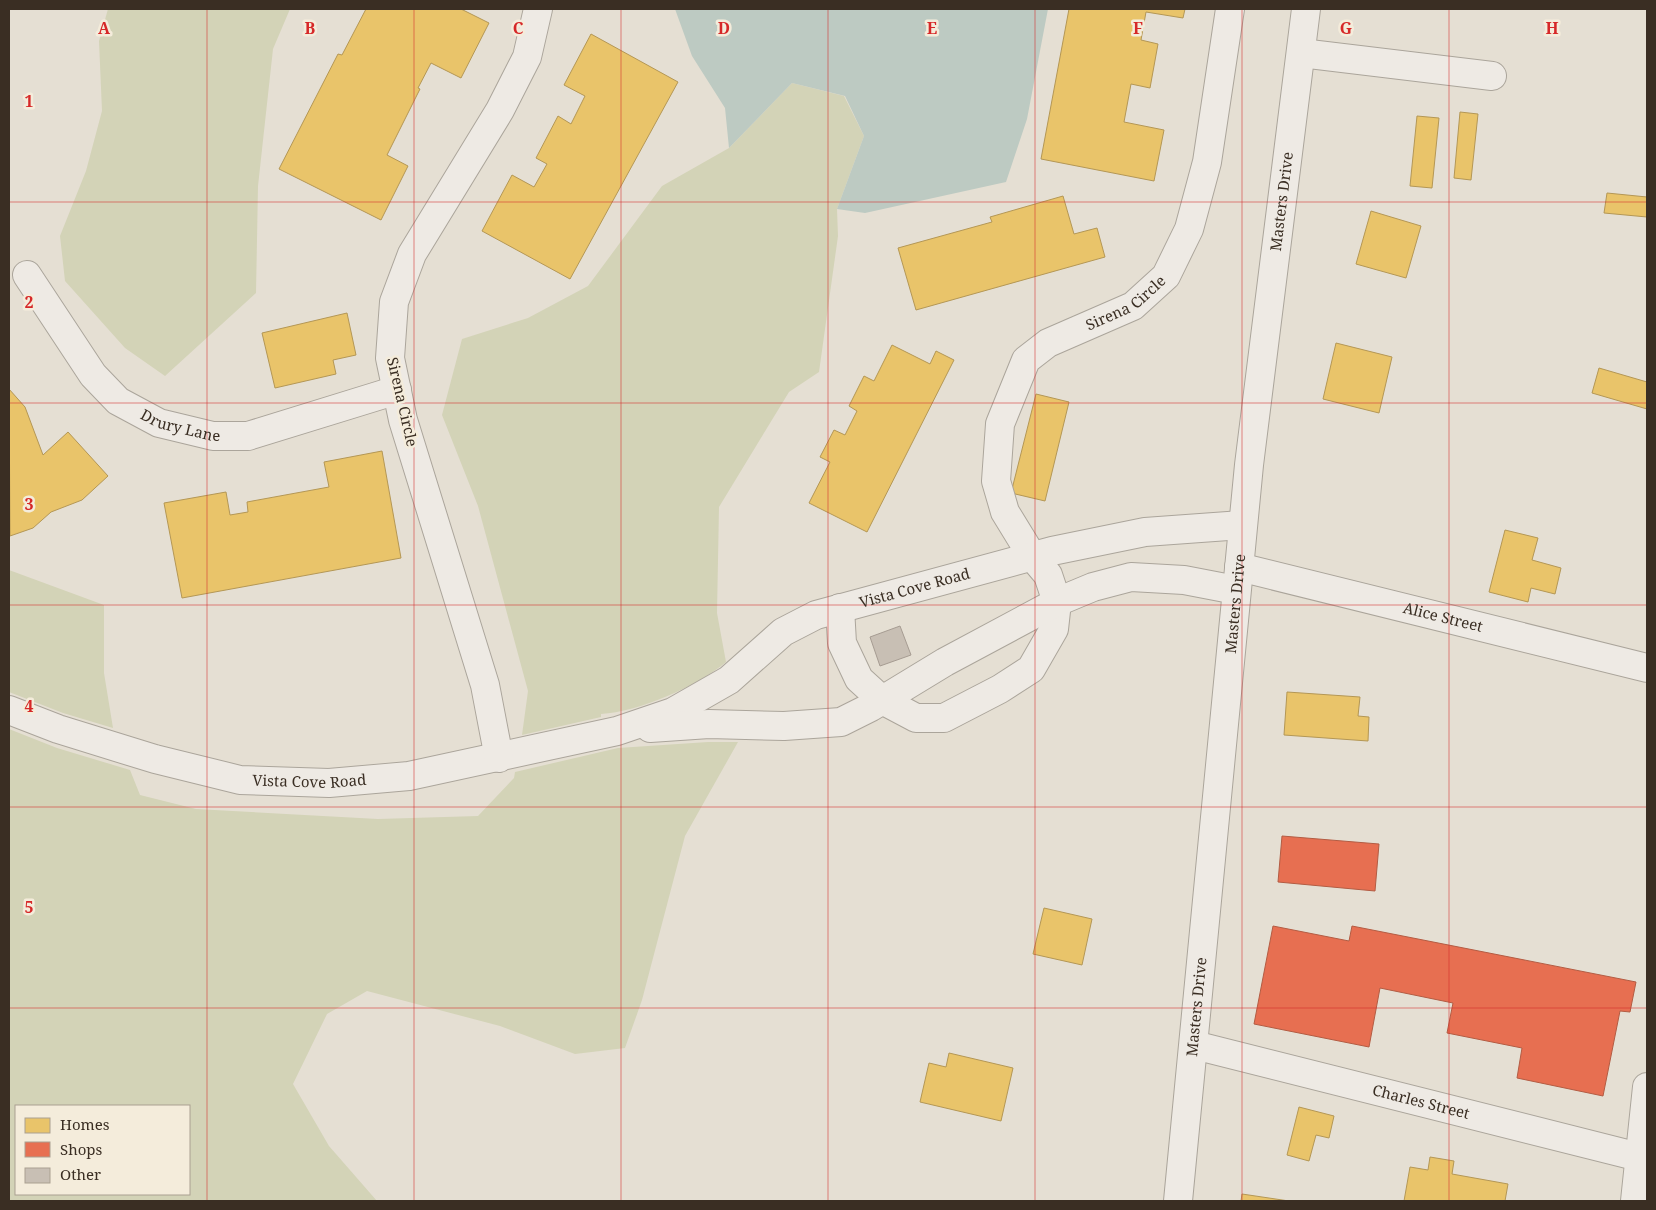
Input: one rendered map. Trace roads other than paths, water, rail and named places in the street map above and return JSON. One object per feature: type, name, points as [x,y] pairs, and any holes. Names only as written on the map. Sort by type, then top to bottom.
[{"type":"street","name":"Sirena Circle","points":[[499,758],[485,685],[403,420],[390,358],[394,302],[412,254],[500,110],[527,57],[538,9]]},
{"type":"street","name":"Sirena Circle","points":[[1057,602],[1048,575],[1032,556],[1005,512],[996,481],[1000,424],[1026,360],[1048,343],[1133,306],[1166,276],[1189,230],[1207,162],[1230,9]]},
{"type":"street","name":"Masters Drive","points":[[1178,1201],[1242,525],[1306,9]]},
{"type":"street","points":[[1301,53],[1492,76]]},
{"type":"street","name":"Drury Lane","points":[[27,275],[93,375],[118,401],[159,423],[213,436],[248,436],[397,390]]},
{"type":"street","name":"Vista Cove Road","points":[[9,710],[58,729],[137,754],[240,780],[329,783],[409,776],[499,758],[616,731],[673,712],[729,680],[783,632],[816,615],[1032,556],[1145,532],[1242,525]]},
{"type":"street","name":"Vista Cove Road","points":[[616,731],[709,724],[784,726],[841,722],[945,662],[1057,602],[1093,587],[1131,578],[1184,580],[1237,578]]},
{"type":"street","name":"Alice Street","points":[[1237,578],[1647,668]]},
{"type":"street","points":[[840,608],[842,643],[859,679],[882,700],[916,718],[944,718],[1000,689],[1030,669],[1054,629],[1057,602]]},
{"type":"street","name":"Charles Street","points":[[1194,1045],[1644,1158]]},
{"type":"street","points":[[1635,1201],[1644,1158],[1647,1087]]}]
